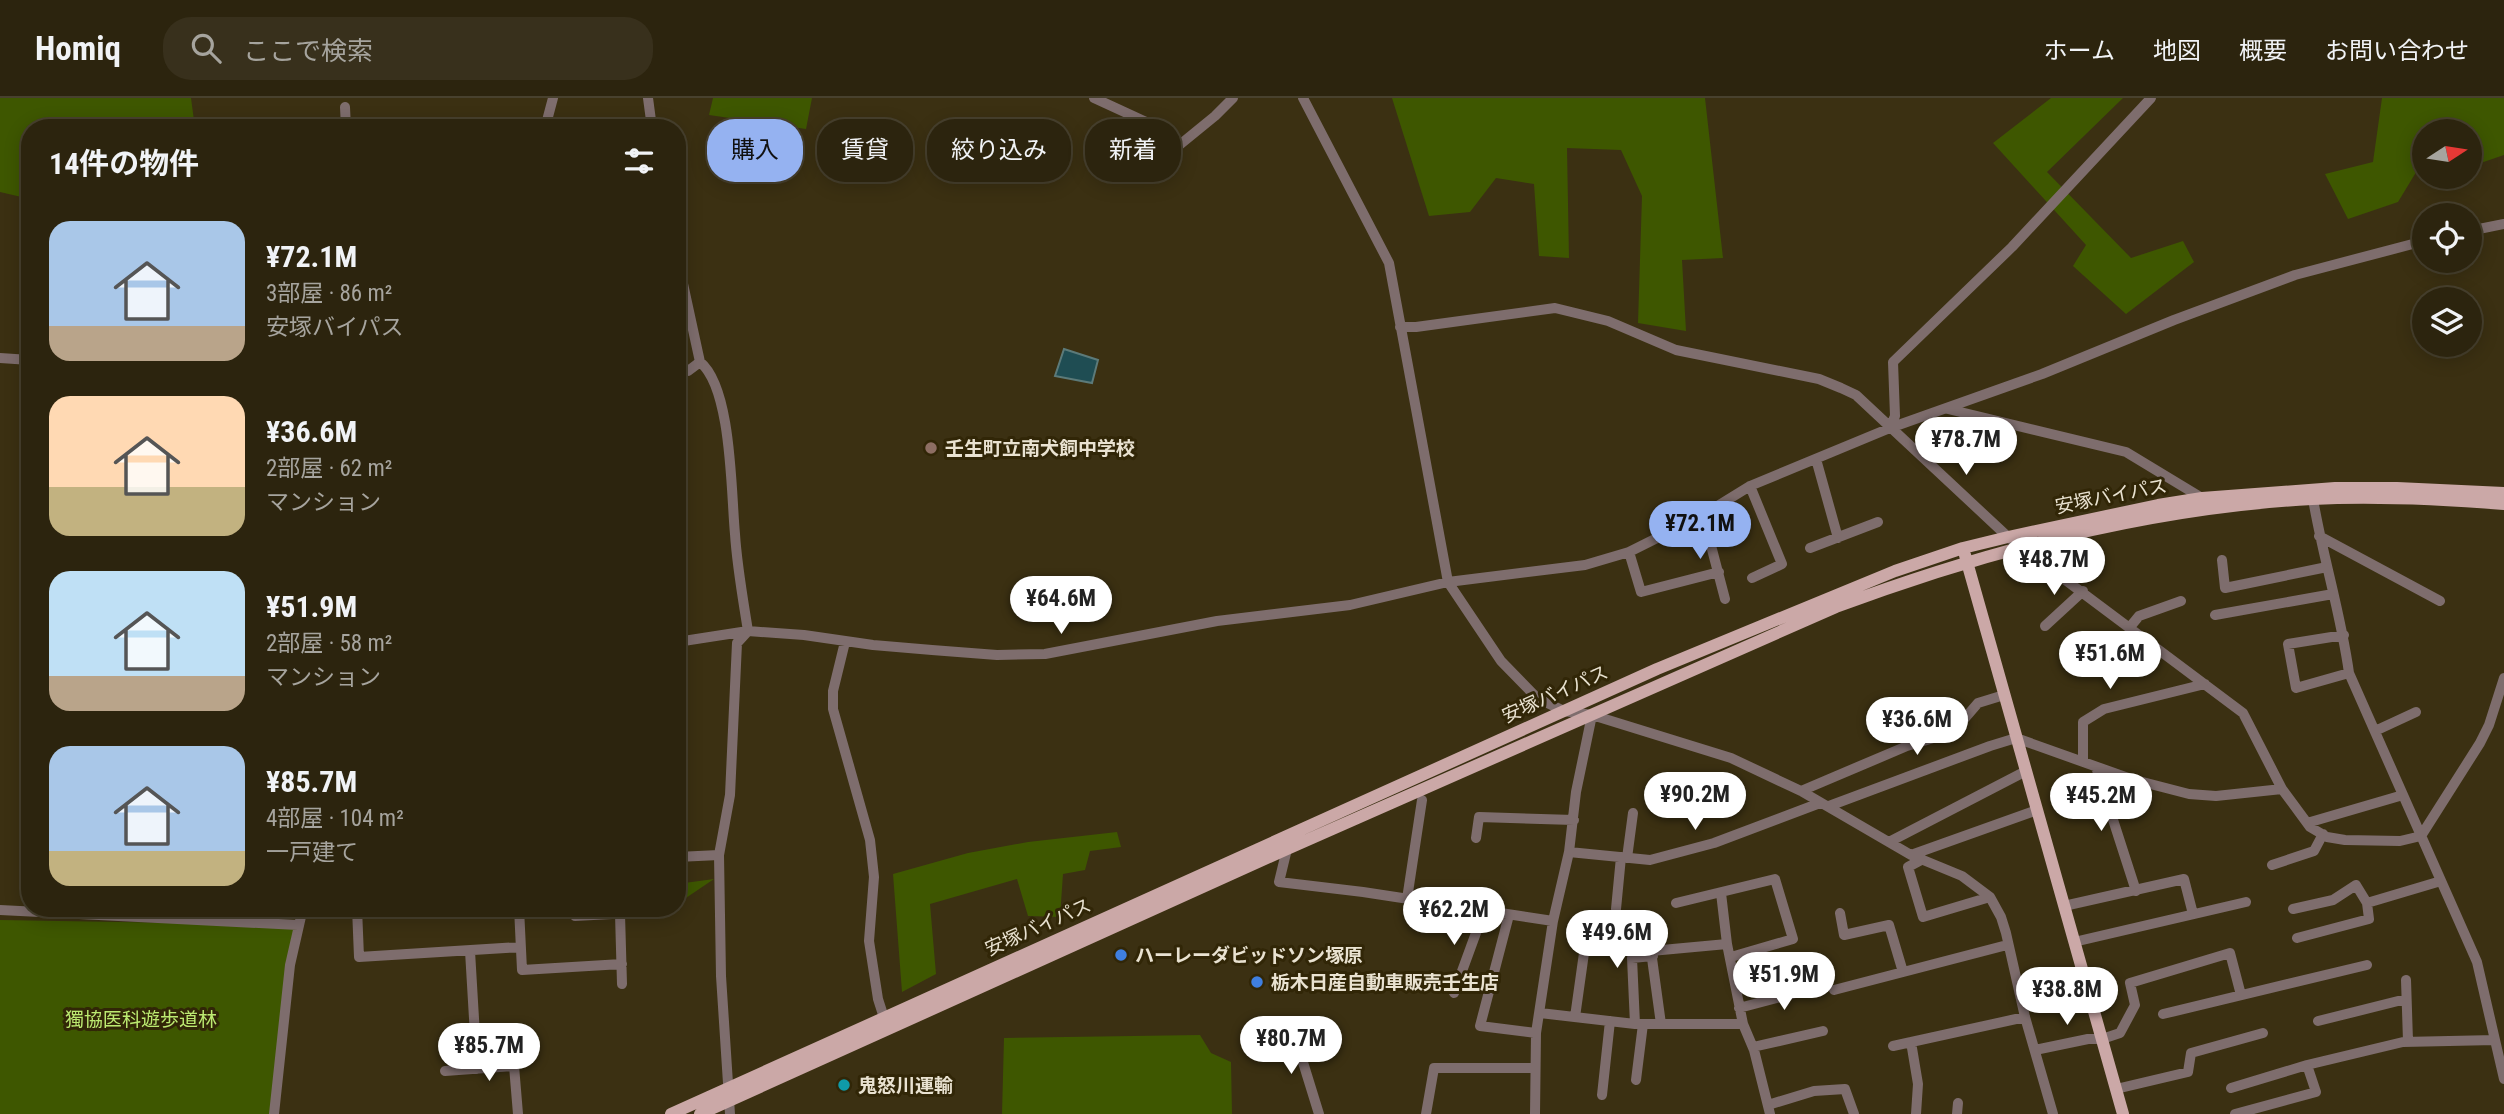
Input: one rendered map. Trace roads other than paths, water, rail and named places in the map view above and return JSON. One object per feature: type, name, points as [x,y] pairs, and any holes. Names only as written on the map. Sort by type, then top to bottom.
[{"type":"main road","name":"安塚バイパス","points":[[700,1114],[885,1023],[1564,711],[1895,570],[2008,537],[2202,498],[2335,488],[2504,493]]},
{"type":"main road","name":"安塚バイパス","points":[[885,1023],[1836,607],[1897,584],[2024,547],[2101,529],[2211,509],[2313,499],[2504,504]]},
{"type":"main road","points":[[1963,548],[2123,1114]]},
{"type":"main road","name":"安塚バイパス","points":[[671,1114],[728,1102]]},
{"type":"street","points":[[547,119],[553,98]]},
{"type":"street","points":[[648,98],[651,119]]},
{"type":"street","points":[[1094,98],[1157,127],[1177,147],[1233,98]]},
{"type":"street","points":[[1303,98],[1387,257],[1448,583],[1501,661],[1537,698],[1564,711],[1592,715],[1731,758],[1801,791],[1910,855],[1962,876],[1990,897],[2001,917],[2025,1017],[2053,1114]]},
{"type":"street","points":[[1890,428],[1895,416],[1893,362],[2012,247],[2151,98]]},
{"type":"street","points":[[345,107],[346,119]]},
{"type":"street","points":[[2482,228],[2504,224]]},
{"type":"street","points":[[686,641],[748,631],[990,654],[1045,654],[1217,621],[1350,605],[1448,583],[1585,565],[1629,552],[1703,515],[1750,486],[1890,428],[2042,374],[2174,320],[2295,275],[2412,244]]},
{"type":"street","points":[[686,297],[700,362],[709,369],[728,429],[735,537],[748,631]]},
{"type":"street","points":[[1400,327],[1555,308],[1608,321],[1676,350],[1819,379],[1856,395],[2008,537],[2243,713],[2282,789],[2307,823],[2323,834],[2345,840],[2400,841],[2421,836],[2480,743],[2504,678]]},
{"type":"street","points":[[0,358],[21,359]]},
{"type":"street","points":[[686,371],[700,362]]},
{"type":"street","points":[[1946,408],[2126,452],[2202,498]]},
{"type":"street","points":[[1816,458],[1838,538]]},
{"type":"street","points":[[1750,486],[1782,564],[1752,578]]},
{"type":"street","points":[[2313,499],[2319,536],[2344,635],[2349,673],[2477,962],[2503,1072]]},
{"type":"street","points":[[1703,515],[1725,599]]},
{"type":"street","points":[[1810,548],[1878,522]]},
{"type":"street","points":[[2319,536],[2440,601]]},
{"type":"street","points":[[1629,552],[1641,593],[1718,572]]},
{"type":"street","points":[[2222,561],[2225,588],[2327,567]]},
{"type":"street","points":[[2045,626],[2083,592]]},
{"type":"street","points":[[2215,615],[2333,594]]},
{"type":"street","points":[[2130,627],[2139,615],[2181,601]]},
{"type":"street","points":[[728,1102],[721,976],[719,855],[730,795],[737,643],[748,631]]},
{"type":"street","points":[[2344,635],[2288,644],[2296,688],[2349,673]]},
{"type":"street","points":[[845,642],[833,691],[832,709],[872,849],[869,941],[885,1023]]},
{"type":"street","points":[[2083,762],[2083,722],[2104,709],[2205,684]]},
{"type":"street","points":[[1801,791],[1908,746],[1952,732],[1978,703],[2004,695]]},
{"type":"street","points":[[2375,731],[2416,712]]},
{"type":"street","points":[[1535,1114],[1536,1032],[1553,921],[1569,852],[1576,792],[1592,715]]},
{"type":"street","points":[[1569,852],[1650,860],[1714,843],[2016,738],[2131,779],[2189,794],[2216,796],[2282,789]]},
{"type":"street","points":[[2096,766],[2136,891]]},
{"type":"street","points":[[1889,842],[2026,771]]},
{"type":"street","points":[[2307,823],[2403,795]]},
{"type":"street","points":[[1407,899],[1422,800]]},
{"type":"street","points":[[1910,855],[2037,810]]},
{"type":"street","points":[[1616,909],[1633,813]]},
{"type":"street","points":[[1476,838],[1479,817],[1574,820]]},
{"type":"street","points":[[2272,864],[2314,851],[2323,834]]},
{"type":"street","points":[[1287,849],[1279,882],[1553,921]]},
{"type":"street","points":[[686,857],[719,855]]},
{"type":"street","points":[[1921,860],[1908,867],[1923,916],[1990,897]]},
{"type":"street","points":[[1676,903],[1775,879],[1793,939],[1731,957]]},
{"type":"street","points":[[2064,906],[2184,880],[2193,914]]},
{"type":"street","points":[[2367,903],[2441,881]]},
{"type":"street","points":[[2293,909],[2333,900],[2356,885],[2367,903],[2369,919],[2297,938]]},
{"type":"street","points":[[1721,893],[1739,1008],[1753,1047],[1769,1110],[1814,1091],[1845,1089],[1854,1114]]},
{"type":"street","points":[[2074,942],[2246,902]]},
{"type":"street","points":[[0,910],[21,911]]},
{"type":"street","points":[[1454,993],[1483,911]]},
{"type":"street","points":[[1840,913],[1844,935],[1889,925],[1903,972]]},
{"type":"street","points":[[1509,915],[1480,1026],[1536,1032]]},
{"type":"street","points":[[139,917],[298,925]]},
{"type":"street","points":[[274,1114],[290,965],[300,917]]},
{"type":"street","points":[[358,917],[359,957],[520,947]]},
{"type":"street","points":[[519,917],[522,970],[622,964]]},
{"type":"street","points":[[620,917],[622,984]]},
{"type":"street","points":[[1661,1024],[1651,951],[1727,944]]},
{"type":"street","points":[[1834,990],[2007,945]]},
{"type":"street","points":[[1575,1017],[1585,946]]},
{"type":"street","points":[[470,951],[477,1069]]},
{"type":"street","points":[[2035,1050],[2088,1039],[2102,1039],[2120,1033],[2135,1005],[2130,983],[2230,953],[2241,995]]},
{"type":"street","points":[[1636,1080],[1639,1024],[1632,958],[1653,956]]},
{"type":"street","points":[[2163,1014],[2367,965]]},
{"type":"street","points":[[2406,980],[2408,1041]]},
{"type":"street","points":[[1739,1008],[1822,986]]},
{"type":"street","points":[[2318,1021],[2406,999]]},
{"type":"street","points":[[1541,1013],[1639,1024],[1743,1024]]},
{"type":"street","points":[[1893,1046],[2025,1017]]},
{"type":"street","points":[[1602,1095],[1610,1021]]},
{"type":"street","points":[[1293,1030],[1319,1114]]},
{"type":"street","points":[[1753,1047],[1823,1031]]},
{"type":"street","points":[[2116,1089],[2188,1072],[2191,1053],[2263,1033]]},
{"type":"street","points":[[2231,1088],[2307,1065],[2408,1041],[2495,1040]]},
{"type":"street","points":[[1911,1042],[1918,1084],[1916,1114]]},
{"type":"street","points":[[2235,1114],[2316,1092],[2307,1065]]},
{"type":"street","points":[[445,1071],[514,1066],[519,1114]]},
{"type":"street","points":[[1426,1114],[1434,1068],[1534,1068]]},
{"type":"water","points":[[1064,349],[1098,360],[1092,383],[1055,376]]},
{"type":"place","name":"壬生町立南犬飼中学校","points":[[931,448]]},
{"type":"place","name":"ハーレーダビッドソン塚原","points":[[1121,955]]},
{"type":"place","name":"栃木日産自動車販売壬生店","points":[[1257,982]]},
{"type":"place","name":"鬼怒川運輸","points":[[844,1085]]},
{"type":"park label","name":"獨協医科遊歩道林","points":[[141,1019]]}]
